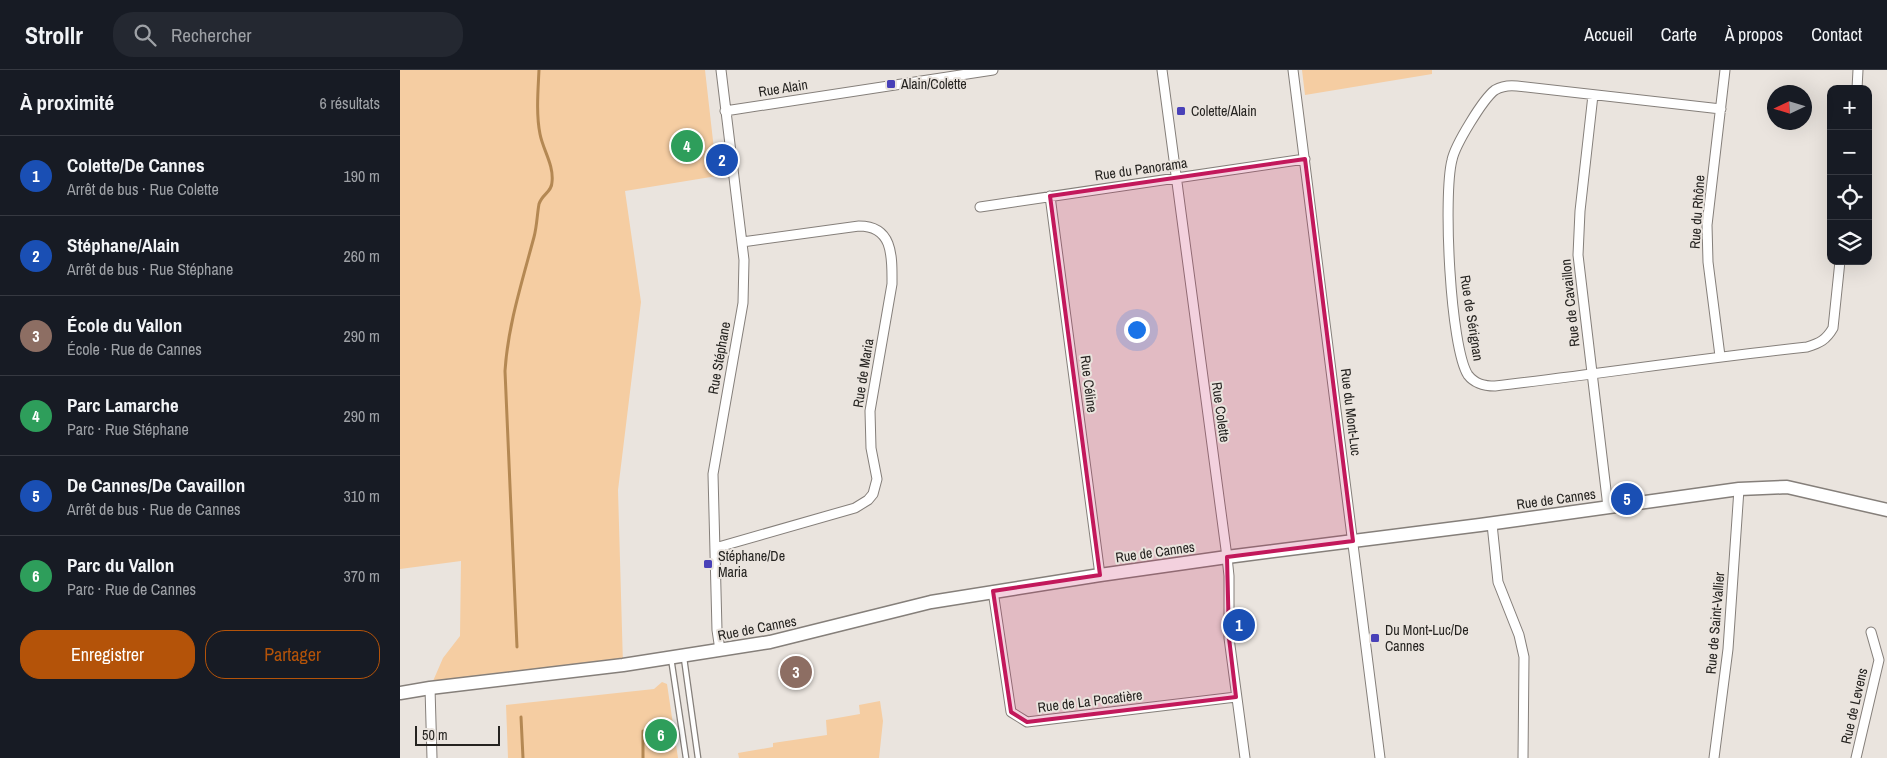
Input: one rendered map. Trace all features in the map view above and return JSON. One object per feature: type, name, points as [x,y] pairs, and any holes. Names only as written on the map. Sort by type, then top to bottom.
[{"type":"street","name":"Rue Stéphane","points":[[720,650],[717,630],[712,489],[743,303],[744,260],[721,70]]},
{"type":"street","name":"Rue Alain","points":[[725,111],[993,70]]},
{"type":"street","name":"Rue Colette","points":[[1162,70],[1227,556],[1229,638],[1245,758]]},
{"type":"street","name":"Rue du Mont-Luc","points":[[1293,70],[1380,758]]},
{"type":"street","name":"Rue du Rhône","points":[[1720,356],[1708,262],[1707,225],[1725,70]]},
{"type":"street","points":[[1857,85],[1858,70]]},
{"type":"street","name":"Rue de Sérignan","points":[[1721,109],[1510,85],[1496,90],[1483,104],[1456,148],[1450,172],[1448,197],[1454,310],[1462,359],[1472,380],[1485,386],[1494,386],[1592,375],[1720,356],[1807,347],[1824,341],[1833,328],[1840,265]]},
{"type":"street","name":"Rue de Cavaillon","points":[[1593,95],[1580,211],[1578,240],[1579,271],[1608,507]]},
{"type":"street","name":"Rue du Panorama","points":[[980,207],[1305,159]]},
{"type":"street","name":"Rue Céline","points":[[1050,196],[1100,575]]},
{"type":"street","name":"Rue de Maria","points":[[715,548],[855,508],[868,500],[873,494],[877,478],[871,448],[870,411],[892,284],[888,242],[873,227],[859,226],[742,242]]},
{"type":"street","name":"Rue de Cannes","points":[[400,693],[770,642],[912,606],[993,591],[1227,556],[1492,524],[1738,489],[1787,487],[1887,510]]},
{"type":"street","name":"Rue de Saint-Vallier","points":[[1714,758],[1728,649],[1738,489]]},
{"type":"street","points":[[1492,524],[1498,582],[1519,635],[1524,657],[1523,758]]},
{"type":"street","name":"Rue de La Pocatière","points":[[993,591],[1011,712],[1027,722],[1236,697]]},
{"type":"street","name":"Rue de Levens","points":[[1856,758],[1878,660],[1871,632]]},
{"type":"street","points":[[430,688],[432,758]]},
{"type":"lane","points":[[678,656],[686,758]]},
{"type":"lane","points":[[678,656],[698,758]]},
{"type":"highlighted area","points":[[1305,159],[1353,541],[1227,557],[1229,638],[1236,697],[1027,722],[1011,712],[993,591],[1100,575],[1050,196]]},
{"type":"shaded area","points":[[400,70],[705,70],[717,176],[625,191],[641,302],[618,490],[623,665],[430,688],[443,658],[460,636],[461,561],[400,569]]},
{"type":"shaded area","points":[[1302,70],[1432,70],[1432,74],[1305,95]]},
{"type":"shaded area","points":[[662,682],[667,684],[678,758],[508,758],[506,705],[654,689]]},
{"type":"shaded area","points":[[880,701],[883,721],[879,758],[739,758],[738,753],[773,747],[773,743],[827,735],[826,720],[860,714],[859,705]]},
{"type":"waterway","points":[[517,647],[505,371],[512,320],[535,233],[539,204],[552,185],[550,164],[541,140],[538,119],[539,70]]},
{"type":"waterway","points":[[521,717],[523,758]]},
{"type":"waterway","points":[[643,731],[643,758]]},
{"type":"place","name":"Alain/Colette","points":[[891,84]]},
{"type":"place","name":"Colette/Alain","points":[[1181,111]]},
{"type":"place","name":"Parc Lamarche","points":[[687,146]]},
{"type":"place","name":"Stéphane/Alain","points":[[722,160]]},
{"type":"place","name":"De Cannes/De Cavaillon","points":[[1627,499]]},
{"type":"place","name":"Stéphane/De Maria","points":[[708,564]]},
{"type":"place","name":"Colette/De Cannes","points":[[1239,625]]},
{"type":"place","name":"Du Mont-Luc/De Cannes","points":[[1375,638]]},
{"type":"place","name":"École du Vallon","points":[[796,672]]},
{"type":"place","name":"Parc du Vallon","points":[[661,735]]}]
